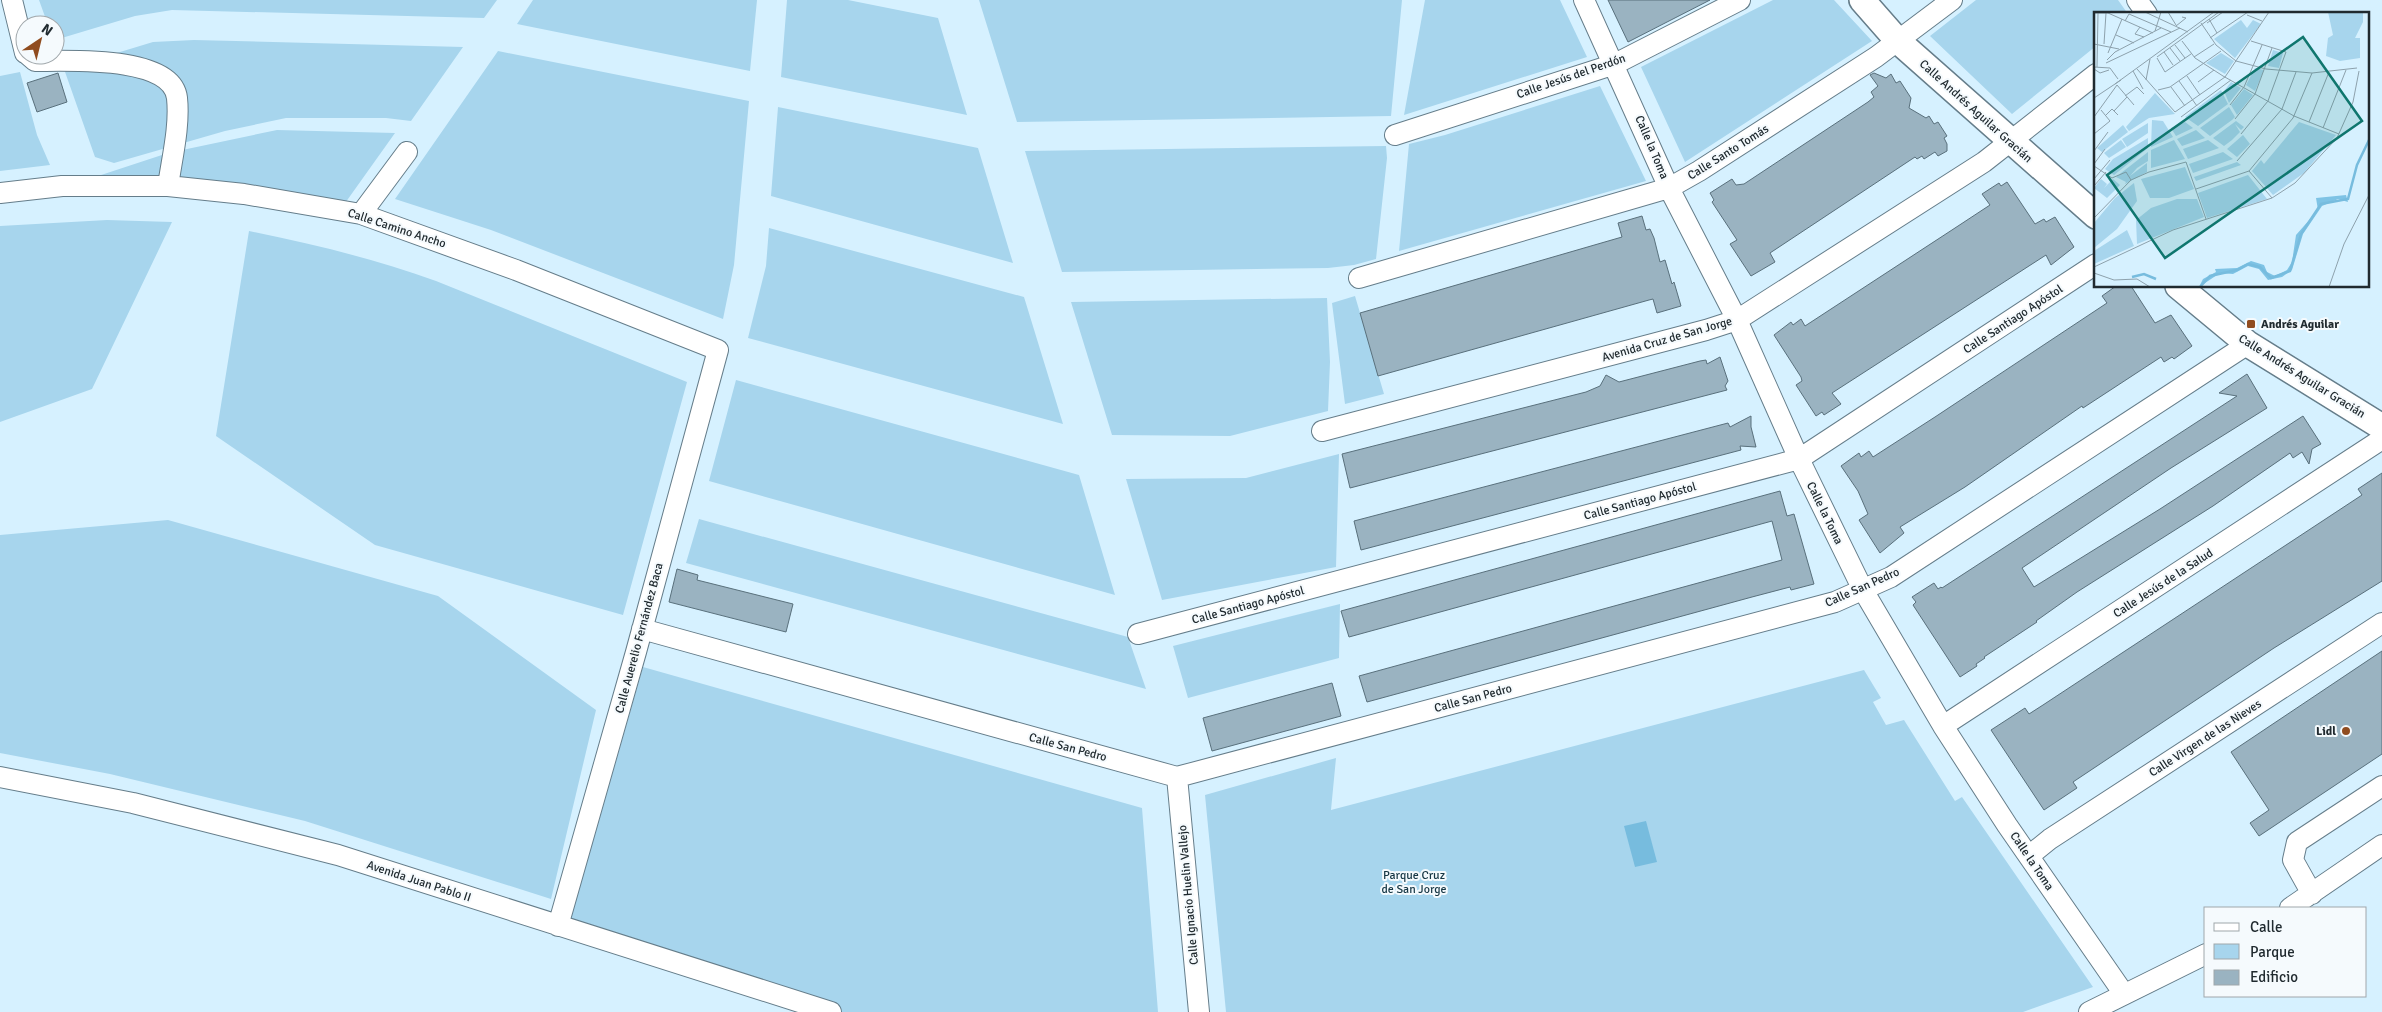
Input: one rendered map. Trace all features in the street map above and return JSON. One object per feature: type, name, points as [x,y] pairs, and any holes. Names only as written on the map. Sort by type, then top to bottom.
[{"type":"main road","name":"Calle Andrés Aguilar Gracián","points":[[1862,0],[1898,41],[2094,214]]},
{"type":"main road","name":"Calle Andrés Aguilar Gracián","points":[[2180,288],[2248,344],[2382,427]]},
{"type":"street","points":[[12,0],[16,15]]},
{"type":"street","name":"Calle la Toma","points":[[1584,0],[1615,64],[1669,188],[1737,320],[1799,459],[1863,590],[1944,726],[2028,856],[2124,994]]},
{"type":"street","name":"Calle Jesús del Perdón","points":[[1395,135],[1615,64],[1740,0]]},
{"type":"street","name":"Calle Santo Tomás","points":[[1359,278],[1669,188],[1699,172],[1898,41],[1952,0]]},
{"type":"street","points":[[2137,0],[2146,12]]},
{"type":"street","points":[[65,61],[103,62],[137,67],[159,74],[171,83],[177,97],[168,186]]},
{"type":"street","name":"Avenida Cruz de San Jorge","points":[[1322,431],[1706,330],[1737,320],[1984,162],[2094,76]]},
{"type":"street","points":[[361,214],[407,152]]},
{"type":"street","name":"Calle Camino Ancho","points":[[0,193],[62,186],[168,186],[244,194],[361,214],[516,270],[718,350]]},
{"type":"street","name":"Calle Santiago Apóstol","points":[[1138,634],[1799,459],[2094,265]]},
{"type":"street","name":"Calle San Pedro","points":[[642,629],[1177,777],[1835,602],[1891,577],[2248,344]]},
{"type":"street","name":"Calle Auerelio Fernández Baca","points":[[558,926],[718,350]]},
{"type":"street","name":"Calle Jesús de la Salud","points":[[1944,726],[2382,439]]},
{"type":"street","name":"Calle Virgen de las Nieves","points":[[2028,856],[2050,839],[2382,623]]},
{"type":"street","name":"Avenida Juan Pablo II","points":[[0,777],[133,803],[320,850],[832,1012]]},
{"type":"street","name":"Calle Ignacio Huelin Vallejo","points":[[1177,777],[1199,1012]]},
{"type":"street","points":[[2312,894],[2293,860],[2297,842],[2382,786]]},
{"type":"street","points":[[2292,907],[2382,845]]},
{"type":"street","points":[[2088,1012],[2204,955]]},
{"type":"green space","points":[[39,0],[497,0],[484,18],[172,10],[135,16],[65,37],[65,15],[44,15]]},
{"type":"green space","points":[[533,0],[757,0],[750,71],[517,24]]},
{"type":"green space","points":[[787,0],[848,0],[938,18],[967,115],[781,77]]},
{"type":"green space","points":[[979,0],[1402,0],[1391,116],[1017,122]]},
{"type":"green space","points":[[1425,0],[1560,0],[1587,57],[1404,115]]},
{"type":"green space","points":[[1773,0],[1834,0],[1872,41],[1685,162],[1641,67]]},
{"type":"green space","points":[[1976,0],[2118,0],[2127,12],[2094,12],[2094,48],[2012,114],[1930,36]]},
{"type":"green space","points":[[194,40],[463,47],[411,121],[386,118],[286,118],[225,131],[114,163],[95,157],[64,69],[153,42]]},
{"type":"green space","points":[[498,51],[749,101],[734,265],[723,319],[491,230],[395,199]]},
{"type":"green space","points":[[20,72],[37,135],[50,165],[0,171],[0,76]]},
{"type":"green space","points":[[1600,86],[1646,181],[1399,251],[1409,144],[1445,135]]},
{"type":"green space","points":[[778,107],[978,148],[1013,263],[771,196]]},
{"type":"green space","points":[[277,130],[395,133],[343,206],[92,178],[168,153]]},
{"type":"green space","points":[[1386,146],[1387,158],[1376,259],[1354,265],[1328,268],[1062,272],[1025,151]]},
{"type":"green space","points":[[107,220],[172,222],[92,389],[0,422],[0,226]]},
{"type":"green space","points":[[769,228],[1024,297],[1063,424],[748,338],[766,266]]},
{"type":"green space","points":[[249,231],[344,253],[413,273],[687,382],[623,615],[375,545],[216,436]]},
{"type":"green space","points":[[1355,296],[1384,394],[1345,404],[1332,303]]},
{"type":"green space","points":[[1327,298],[1330,362],[1328,411],[1230,436],[1112,435],[1071,302]]},
{"type":"green space","points":[[736,380],[1079,475],[1115,595],[709,481]]},
{"type":"green space","points":[[1339,454],[1336,567],[1162,600],[1126,479],[1246,478]]},
{"type":"green space","points":[[699,519],[1128,637],[1146,689],[686,563]]},
{"type":"green space","points":[[168,520],[438,596],[596,710],[551,899],[305,821],[110,774],[0,753],[0,535]]},
{"type":"green space","points":[[1340,604],[1339,658],[1188,698],[1173,646]]},
{"type":"green space","points":[[643,667],[1142,808],[1158,1012],[837,1012],[569,925]]},
{"type":"green space","name":"Parque Cruz de San Jorge","points":[[1864,670],[1881,698],[1873,702],[1886,725],[1904,720],[1955,801],[1962,797],[2093,987],[2023,1012],[1226,1012],[1205,795],[1336,758],[1331,810]]},
{"type":"shaded area","points":[[1646,821],[1657,862],[1635,867],[1624,826]]},
{"type":"building","points":[[1608,0],[1710,0],[1628,42]]},
{"type":"building","points":[[58,73],[67,102],[37,112],[27,83]]},
{"type":"building","points":[[1874,73],[1886,78],[1891,74],[1896,83],[1900,81],[1911,98],[1909,108],[1926,118],[1929,116],[1934,124],[1938,122],[1947,136],[1944,138],[1947,144],[1947,151],[1938,156],[1935,152],[1924,159],[1922,156],[1917,159],[1915,157],[1770,253],[1775,262],[1751,276],[1730,244],[1737,240],[1712,202],[1714,200],[1710,193],[1732,179],[1736,185],[1744,184],[1868,102],[1874,97],[1871,92],[1878,86],[1870,75]]},
{"type":"building","points":[[2007,182],[2035,224],[2044,219],[2046,222],[2055,217],[2074,247],[2051,265],[2046,255],[1832,393],[1841,404],[1824,415],[1822,412],[1816,416],[1796,385],[1802,381],[1801,377],[1774,335],[1791,322],[1793,325],[1801,319],[1805,326],[1955,228],[1990,205],[1982,194],[1999,183],[2001,186]]},
{"type":"building","points":[[1642,216],[1646,230],[1650,229],[1654,238],[1660,262],[1665,260],[1681,306],[1657,313],[1653,299],[1378,376],[1360,313],[1622,237],[1618,223]]},
{"type":"building","points":[[2113,288],[2132,288],[2155,323],[2171,315],[2192,346],[2174,359],[2172,357],[2164,362],[2161,357],[2083,408],[2082,406],[1965,487],[1900,527],[1904,533],[1880,553],[1859,520],[1868,514],[1858,491],[1841,466],[1859,453],[1861,457],[1869,451],[1873,457],[1935,417],[2107,303],[2102,296]]},
{"type":"building","points":[[1720,357],[1728,381],[1725,386],[1727,390],[1350,488],[1342,454],[1586,392],[1600,386],[1606,375],[1619,382],[1700,361],[1706,360],[1707,364]]},
{"type":"building","points":[[2247,374],[2267,408],[2171,468],[2022,568],[2034,587],[2160,509],[2303,416],[2321,444],[2312,449],[2309,464],[2302,452],[2293,458],[2290,453],[2213,506],[2077,592],[2037,622],[1984,657],[1976,664],[1977,666],[1960,677],[1913,605],[1916,602],[1912,597],[1934,583],[1938,589],[1942,588],[2237,396],[2219,393]]},
{"type":"building","points":[[1751,416],[1751,427],[1756,447],[1740,446],[1741,450],[1361,550],[1354,521],[1728,423],[1730,427]]},
{"type":"building","points":[[2382,473],[2382,581],[2274,648],[2073,782],[2077,788],[2044,810],[1991,730],[2025,708],[2029,714],[2043,705],[2362,495],[2358,489]]},
{"type":"building","points":[[1780,491],[1787,516],[1794,514],[1814,584],[1791,590],[1790,587],[1752,597],[1367,702],[1359,676],[1782,560],[1772,521],[1349,637],[1341,611]]},
{"type":"building","points":[[677,569],[698,575],[697,580],[793,604],[786,632],[669,602]]},
{"type":"building","points":[[2382,651],[2382,754],[2259,836],[2250,823],[2269,810],[2231,752]]},
{"type":"building","points":[[1332,683],[1341,716],[1212,751],[1203,718]]},
{"type":"place","name":"Andrés Aguilar","points":[[2251,324]]},
{"type":"place","name":"Lidl","points":[[2346,731]]}]
